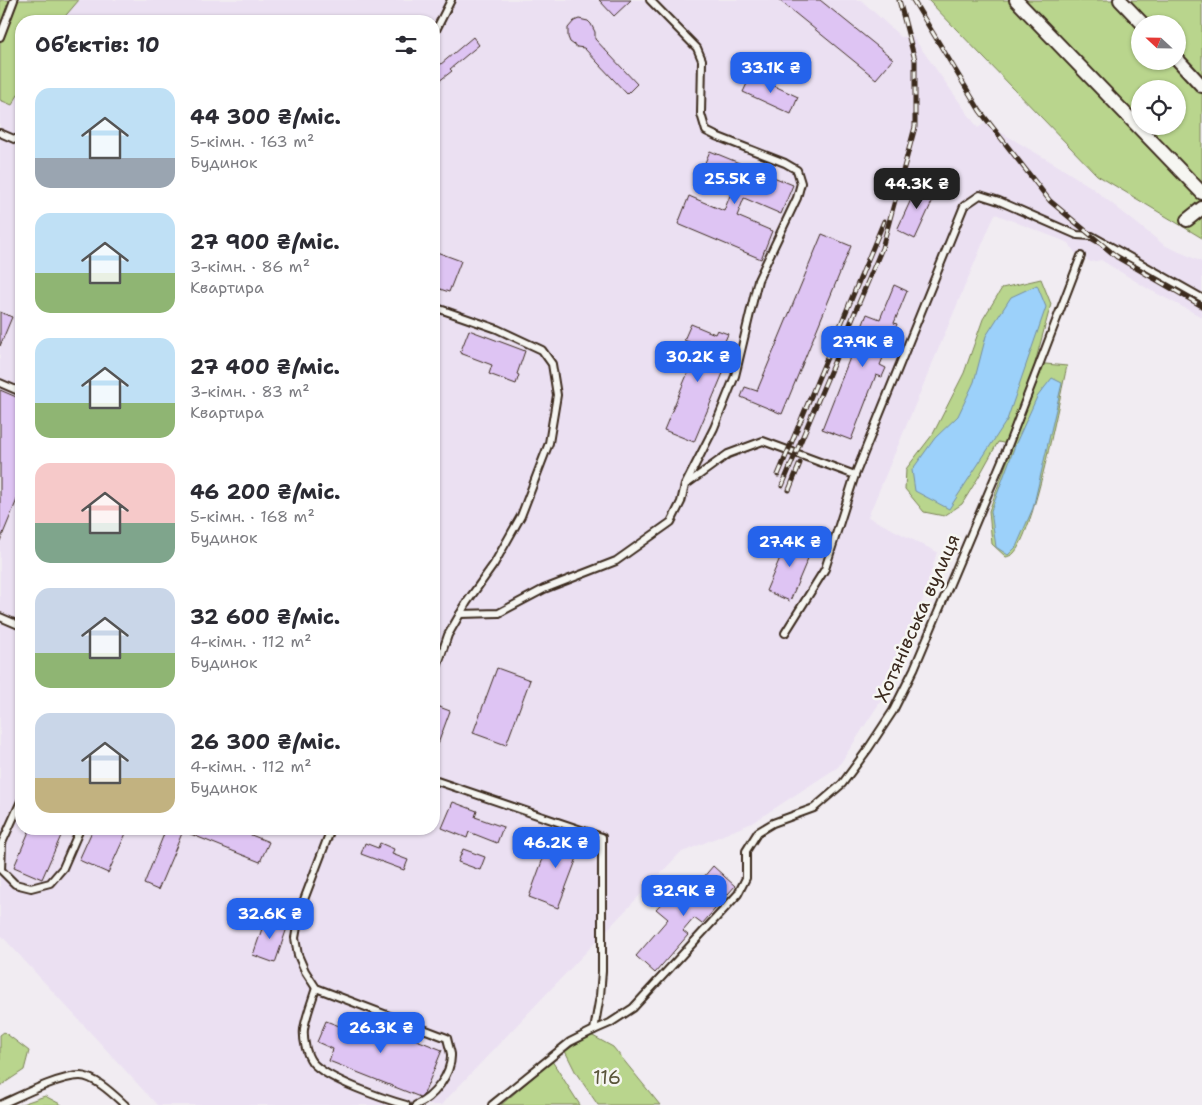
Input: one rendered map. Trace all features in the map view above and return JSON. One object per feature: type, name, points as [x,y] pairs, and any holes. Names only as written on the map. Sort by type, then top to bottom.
[{"type":"street","points":[[1016,0],[1202,192]]},
{"type":"street","points":[[1120,0],[1134,15]]},
{"type":"street","points":[[1186,69],[1202,86]]},
{"type":"street","points":[[1187,220],[1202,208]]},
{"type":"lane","points":[[0,37],[14,0]]},
{"type":"lane","points":[[440,22],[451,0]]},
{"type":"lane","points":[[460,614],[499,613],[544,590],[616,561],[671,522],[681,502],[685,485],[714,428],[735,376],[758,280],[797,198],[801,183],[797,170],[785,163],[706,131],[701,114],[702,60],[697,48],[650,0]]},
{"type":"lane","points":[[0,133],[15,139]]},
{"type":"lane","points":[[785,633],[825,569],[855,475],[964,206],[980,195],[999,201],[1077,235],[1092,236],[1202,298]]},
{"type":"lane","name":"Хотянівська вулиця","points":[[492,1105],[570,1042],[610,1023],[633,1008],[738,894],[746,878],[746,851],[758,832],[772,823],[814,808],[842,784],[868,750],[893,711],[914,669],[1006,451],[1081,256]]},
{"type":"lane","points":[[440,308],[497,329],[542,350],[552,364],[557,395],[550,443],[521,516],[494,564],[448,635],[440,658]]},
{"type":"lane","points":[[0,383],[15,389]]},
{"type":"lane","points":[[685,485],[728,454],[763,441],[855,475]]},
{"type":"lane","points":[[0,617],[15,623]]},
{"type":"lane","points":[[440,782],[602,837],[602,971],[594,1030]]},
{"type":"lane","points":[[15,814],[2,843],[1,870],[16,884],[32,888],[50,883],[63,868],[77,835]]},
{"type":"lane","points":[[329,835],[300,910],[295,938],[298,955],[316,988],[447,1038],[451,1055],[446,1076],[425,1101],[416,1105]]},
{"type":"lane","points":[[316,988],[304,1029],[305,1046],[311,1061],[325,1074],[393,1102],[406,1105]]},
{"type":"lane","points":[[0,1105],[60,1080],[82,1076],[101,1084],[126,1105]]},
{"type":"shaded area","points":[[0,0],[861,0],[901,37],[913,37],[978,128],[985,123],[1055,164],[1091,187],[1164,245],[1202,262],[1202,317],[1150,290],[1101,260],[1091,262],[1075,253],[1069,243],[995,214],[868,517],[937,552],[902,668],[838,767],[752,823],[680,853],[441,1105],[157,1105],[0,934]]},
{"type":"green space","points":[[0,0],[79,0],[66,15],[15,15],[15,100],[12,105],[0,100]]},
{"type":"green space","points":[[928,0],[1202,0],[1202,238],[1097,175]]},
{"type":"green space","points":[[1041,279],[1051,304],[1035,363],[1067,366],[1045,466],[1029,521],[1021,542],[1013,554],[1006,557],[992,544],[989,511],[1013,445],[998,442],[962,504],[944,516],[924,512],[905,489],[906,469],[933,434],[964,373],[983,319],[1002,288]]},
{"type":"green space","points":[[4,1032],[29,1051],[24,1070],[0,1086],[0,1035]]},
{"type":"green space","name":"116","points":[[591,1035],[613,1047],[660,1105],[598,1105],[576,1073],[565,1051]]},
{"type":"green space","name":"116","points":[[552,1061],[580,1105],[501,1105]]},
{"type":"green space","points":[[45,1096],[62,1105],[19,1105]]},
{"type":"water","points":[[1037,285],[1046,307],[1007,420],[949,509],[915,491],[912,470],[935,438],[958,416],[974,382],[986,336],[1011,297]]},
{"type":"water","points":[[1052,378],[1062,383],[1033,508],[1016,547],[1008,555],[996,547],[991,511],[1016,443],[1037,397]]},
{"type":"building","points":[[599,0],[631,0],[614,16]]},
{"type":"building","points":[[779,0],[820,0],[893,59],[876,79]]},
{"type":"building","points":[[579,19],[588,21],[591,24],[595,32],[595,39],[637,84],[627,94],[584,48],[577,47],[570,42],[568,28],[574,21]]},
{"type":"building","points":[[473,37],[479,45],[450,69],[452,71],[440,80],[440,65]]},
{"type":"building","points":[[751,75],[798,97],[791,114],[743,92]]},
{"type":"building","points":[[710,151],[793,185],[781,214],[744,198],[737,216],[772,231],[761,259],[678,224],[689,196],[724,211],[731,193],[698,179]]},
{"type":"building","points":[[919,182],[937,191],[915,239],[897,230]]},
{"type":"building","points":[[822,234],[851,246],[782,414],[741,397],[745,387],[757,391]]},
{"type":"building","points":[[440,253],[461,261],[449,292],[440,289]]},
{"type":"building","points":[[894,285],[907,291],[894,323],[897,324],[880,365],[886,368],[882,377],[876,375],[851,440],[822,429],[867,314],[880,319]]},
{"type":"building","points":[[0,312],[12,317],[0,346]]},
{"type":"building","points":[[691,324],[715,334],[717,330],[728,334],[719,355],[729,359],[694,442],[664,430],[699,346],[684,340]]},
{"type":"building","points":[[469,330],[525,351],[517,374],[519,375],[516,384],[489,374],[492,365],[460,353]]},
{"type":"building","points":[[0,390],[15,396],[15,505],[0,541]]},
{"type":"building","points":[[790,534],[814,544],[790,601],[766,591]]},
{"type":"building","points":[[497,668],[530,680],[506,745],[473,733]]},
{"type":"building","points":[[440,707],[450,711],[440,738]]},
{"type":"building","points":[[453,802],[477,811],[475,817],[503,827],[497,843],[469,832],[467,838],[442,828]]},
{"type":"building","points":[[553,831],[583,842],[558,908],[529,897]]},
{"type":"building","points":[[27,835],[61,835],[42,879],[14,867]]},
{"type":"building","points":[[90,835],[125,835],[108,873],[79,860]]},
{"type":"building","points":[[164,835],[181,835],[158,890],[144,884]]},
{"type":"building","points":[[193,835],[251,835],[269,842],[260,862]]},
{"type":"building","points":[[365,843],[378,848],[380,843],[394,849],[392,854],[408,860],[404,870],[361,854]]},
{"type":"building","points":[[463,849],[485,857],[480,870],[458,862]]},
{"type":"building","points":[[713,866],[735,886],[702,924],[694,918],[683,931],[688,935],[655,973],[636,956],[668,919],[656,909],[670,894],[681,904]]},
{"type":"building","points":[[266,917],[288,925],[275,963],[253,955]]},
{"type":"building","points":[[348,1013],[442,1050],[424,1094],[420,1097],[329,1061],[333,1049],[317,1042],[326,1021],[342,1027]]},
{"type":"railway","points":[[782,486],[882,248],[915,127],[915,60],[899,0]]},
{"type":"railway","points":[[913,0],[980,111],[1050,201],[1117,257],[1202,306]]},
{"type":"railway","points":[[778,475],[884,221]]},
{"type":"railway","points":[[789,490],[800,463]]}]
